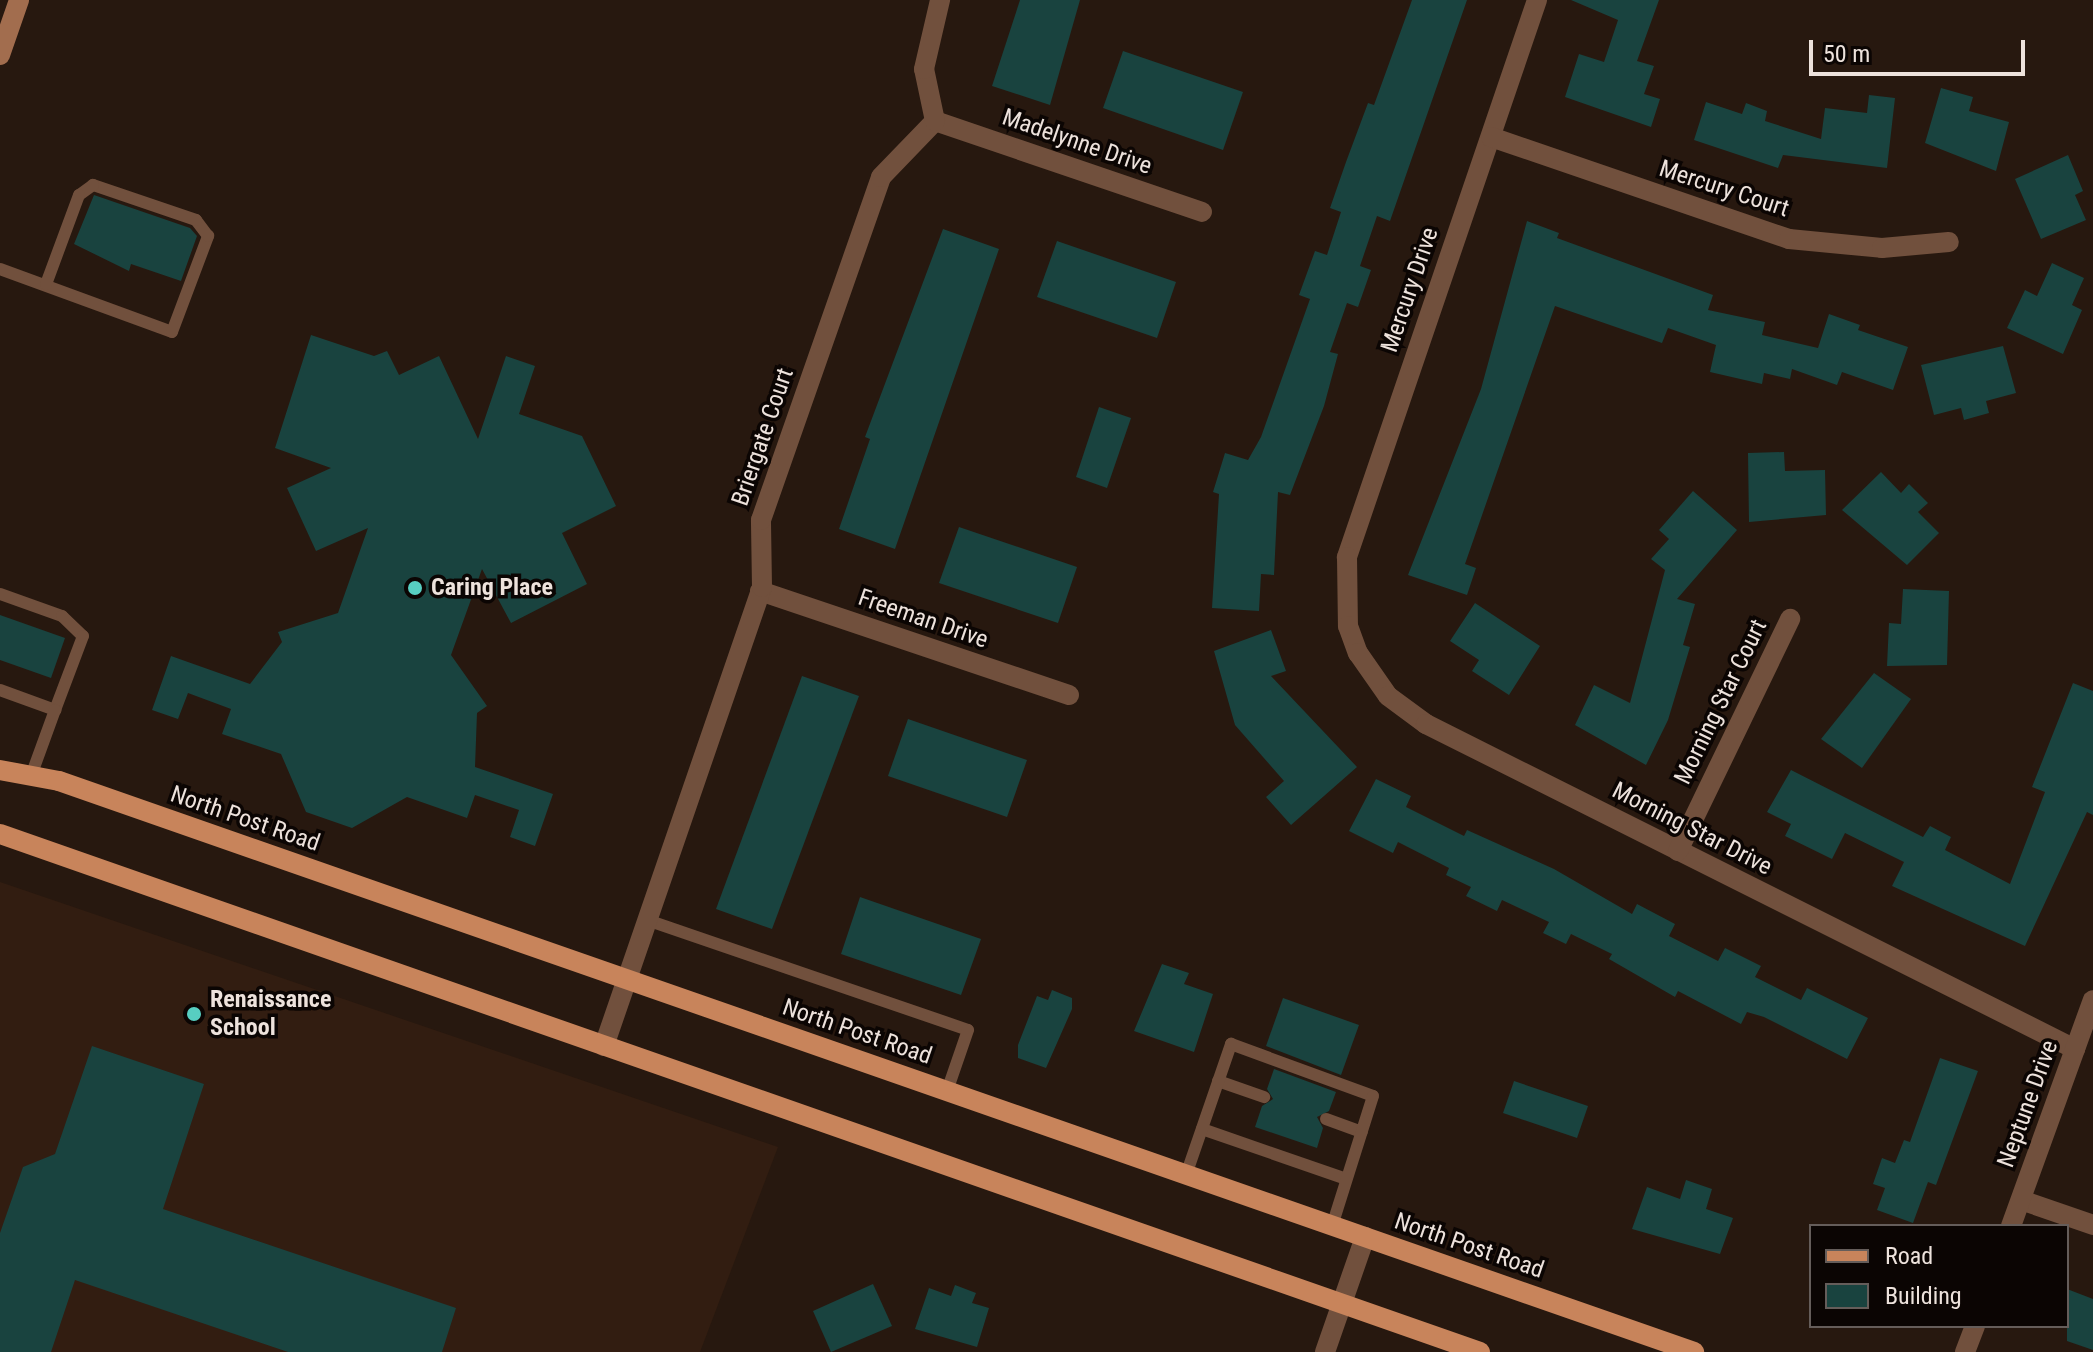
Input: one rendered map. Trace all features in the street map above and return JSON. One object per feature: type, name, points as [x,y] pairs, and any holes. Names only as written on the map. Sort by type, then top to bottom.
[{"type":"main road","points":[[0,55],[19,0]]},
{"type":"main road","name":"North Post Road","points":[[0,770],[31,776],[626,979],[1694,1352]]},
{"type":"main road","points":[[0,834],[1480,1352]]},
{"type":"street","points":[[935,121],[924,69],[940,0]]},
{"type":"street","name":"Mercury Drive","points":[[1344,599],[1354,530],[1537,0]]},
{"type":"street","name":"Madelynne Drive","points":[[935,121],[1202,212]]},
{"type":"street","name":"Briergate Court","points":[[604,1046],[760,591],[761,520],[881,177],[935,121]]},
{"type":"street","name":"Mercury Court","points":[[1491,137],[1789,239],[1882,248],[1949,242]]},
{"type":"street","name":"Freeman Drive","points":[[760,591],[1069,695]]},
{"type":"street","name":"Morning Star Drive","points":[[1344,599],[1358,653],[1382,689],[1409,714],[2075,1049]]},
{"type":"street","name":"Morning Star Court","points":[[1678,851],[1790,619]]},
{"type":"street","name":"Neptune Drive","points":[[2012,1224],[2093,1000]]},
{"type":"street","points":[[2021,1200],[2093,1225]]},
{"type":"street","points":[[1325,1352],[1365,1237]]},
{"type":"street","points":[[1965,1352],[1974,1328]]},
{"type":"lane","points":[[0,269],[46,284],[58,294],[172,332],[208,245],[204,227],[93,185],[79,195],[46,284]]},
{"type":"lane","points":[[0,594],[62,616],[83,636],[31,776]]},
{"type":"lane","points":[[0,690],[55,710]]},
{"type":"lane","points":[[647,920],[968,1030],[947,1091]]},
{"type":"lane","points":[[1186,1175],[1231,1044],[1373,1096],[1332,1226]]},
{"type":"lane","points":[[1218,1081],[1264,1097]]},
{"type":"lane","points":[[1326,1119],[1362,1132]]},
{"type":"lane","points":[[1202,1129],[1346,1179]]},
{"type":"shaded area","name":"Renaissance School","points":[[0,882],[778,1147],[700,1352],[0,1352]]},
{"type":"building","points":[[1020,0],[1080,0],[1050,105],[992,86]]},
{"type":"building","points":[[1412,0],[1467,0],[1390,221],[1377,216],[1360,266],[1371,270],[1358,307],[1347,303],[1330,352],[1338,354],[1324,406],[1290,495],[1278,492],[1274,575],[1261,574],[1259,611],[1212,608],[1219,494],[1213,492],[1225,453],[1248,460],[1261,437],[1310,299],[1299,295],[1315,251],[1327,255],[1341,212],[1330,208],[1368,103],[1374,105]]},
{"type":"building","points":[[1571,0],[1659,0],[1637,61],[1654,66],[1644,94],[1660,99],[1651,127],[1565,97],[1579,54],[1604,62],[1618,20]]},
{"type":"building","points":[[1123,51],[1243,92],[1223,150],[1103,108]]},
{"type":"building","points":[[1941,88],[1973,97],[1969,111],[2009,122],[1996,171],[1925,143]]},
{"type":"building","points":[[1869,95],[1895,98],[1887,168],[1783,155],[1778,168],[1694,140],[1706,102],[1742,114],[1746,103],[1767,111],[1765,121],[1821,139],[1825,108],[1867,113]]},
{"type":"building","points":[[2068,155],[2083,191],[2075,195],[2086,220],[2041,239],[2015,179]]},
{"type":"building","points":[[94,195],[190,228],[197,236],[181,281],[131,264],[129,271],[74,244]]},
{"type":"building","points":[[1527,221],[1559,233],[1557,238],[1713,295],[1708,310],[1765,322],[1762,335],[1818,348],[1829,314],[1860,325],[1858,330],[1908,347],[1893,390],[1842,372],[1837,385],[1792,369],[1790,379],[1764,373],[1762,384],[1710,372],[1716,345],[1668,328],[1662,343],[1555,306],[1465,564],[1476,568],[1467,595],[1408,575],[1481,389]]},
{"type":"building","points":[[943,229],[999,249],[895,549],[839,529],[870,439],[865,437]]},
{"type":"building","points":[[1057,241],[1176,282],[1157,338],[1037,297]]},
{"type":"building","points":[[2052,263],[2084,278],[2072,305],[2082,310],[2063,354],[2007,328],[2025,290],[2037,296]]},
{"type":"building","name":"Caring Place","points":[[311,335],[374,356],[387,351],[399,375],[439,356],[478,439],[506,356],[535,366],[519,414],[582,436],[616,506],[562,533],[587,584],[511,623],[482,569],[451,655],[487,706],[477,713],[475,767],[553,794],[535,846],[510,837],[519,810],[475,795],[467,818],[407,797],[352,828],[306,812],[281,754],[222,734],[231,709],[188,693],[178,719],[152,710],[171,656],[250,684],[282,642],[278,632],[338,613],[368,528],[316,551],[287,488],[331,468],[275,448]]},
{"type":"building","points":[[2003,346],[2016,393],[1986,401],[1989,413],[1964,420],[1961,408],[1934,415],[1921,365]]},
{"type":"building","points":[[1099,407],[1131,418],[1107,488],[1076,477]]},
{"type":"building","points":[[1784,452],[1785,471],[1825,470],[1826,515],[1749,522],[1748,453]]},
{"type":"building","points":[[1881,472],[1901,493],[1909,484],[1928,503],[1918,512],[1939,533],[1907,565],[1842,510]]},
{"type":"building","points":[[1693,491],[1737,530],[1677,599],[1695,604],[1683,645],[1690,647],[1668,720],[1646,765],[1575,725],[1594,685],[1630,703],[1665,570],[1651,559],[1669,539],[1659,530]]},
{"type":"building","points":[[959,527],[1077,567],[1058,623],[939,583]]},
{"type":"building","points":[[1903,589],[1949,591],[1947,665],[1887,666],[1889,623],[1901,624]]},
{"type":"building","points":[[1475,603],[1540,646],[1509,695],[1472,671],[1479,660],[1450,641]]},
{"type":"building","points":[[0,615],[65,638],[51,678],[0,660]]},
{"type":"building","points":[[1271,630],[1286,671],[1271,676],[1357,767],[1291,825],[1266,797],[1284,781],[1235,725],[1214,651]]},
{"type":"building","points":[[1874,673],[1911,699],[1862,768],[1821,739]]},
{"type":"building","points":[[802,676],[859,696],[772,929],[716,909]]},
{"type":"building","points":[[2073,683],[2093,691],[2093,815],[2087,812],[2025,946],[1892,886],[1904,862],[1845,833],[1832,859],[1785,836],[1791,824],[1767,812],[1791,770],[1923,837],[1930,826],[1951,837],[1945,850],[2010,884],[2045,792],[2032,787]]},
{"type":"building","points":[[908,719],[1027,760],[1007,817],[888,776]]},
{"type":"building","points":[[1376,779],[1411,796],[1406,807],[1464,836],[1467,830],[1554,869],[1632,914],[1637,904],[1675,924],[1669,936],[1718,961],[1725,948],[1761,966],[1755,977],[1801,1000],[1807,988],[1868,1018],[1847,1059],[1764,1017],[1747,1012],[1741,1024],[1678,991],[1675,997],[1609,959],[1612,954],[1571,934],[1566,944],[1543,933],[1549,922],[1502,900],[1497,911],[1466,896],[1471,887],[1446,875],[1449,868],[1398,842],[1393,853],[1349,831]]},
{"type":"building","points":[[860,897],[981,939],[961,995],[841,954]]},
{"type":"building","points":[[1162,964],[1189,973],[1184,984],[1213,994],[1194,1052],[1134,1031]]},
{"type":"building","points":[[1052,990],[1072,998],[1072,1009],[1046,1068],[1018,1058],[1018,1045],[1037,996],[1048,1000]]},
{"type":"building","points":[[1283,998],[1359,1025],[1341,1075],[1266,1046]]},
{"type":"building","points":[[92,1046],[204,1084],[163,1209],[456,1308],[442,1352],[288,1352],[75,1280],[51,1352],[0,1352],[0,1233],[23,1167],[55,1154]]},
{"type":"building","points":[[1940,1058],[1978,1071],[1936,1185],[1928,1182],[1913,1223],[1877,1210],[1885,1188],[1873,1184],[1882,1158],[1895,1163],[1904,1140],[1910,1142]]},
{"type":"building","points":[[1274,1069],[1336,1092],[1329,1111],[1317,1117],[1323,1128],[1317,1148],[1255,1127],[1262,1106],[1273,1099],[1267,1089]]},
{"type":"building","points":[[1514,1081],[1588,1106],[1577,1138],[1503,1113]]},
{"type":"building","points":[[1686,1180],[1712,1189],[1706,1209],[1733,1218],[1720,1254],[1632,1229],[1647,1187],[1680,1199]]},
{"type":"building","points":[[873,1284],[892,1326],[831,1352],[813,1311]]},
{"type":"building","points":[[955,1285],[976,1293],[972,1303],[989,1308],[977,1347],[915,1329],[929,1288],[951,1296]]},
{"type":"building","points":[[2069,1290],[2093,1299],[2093,1350],[2067,1341]]},
{"type":"place","name":"Caring Place","points":[[415,588]]},
{"type":"place","name":"Renaissance School","points":[[194,1014]]}]
